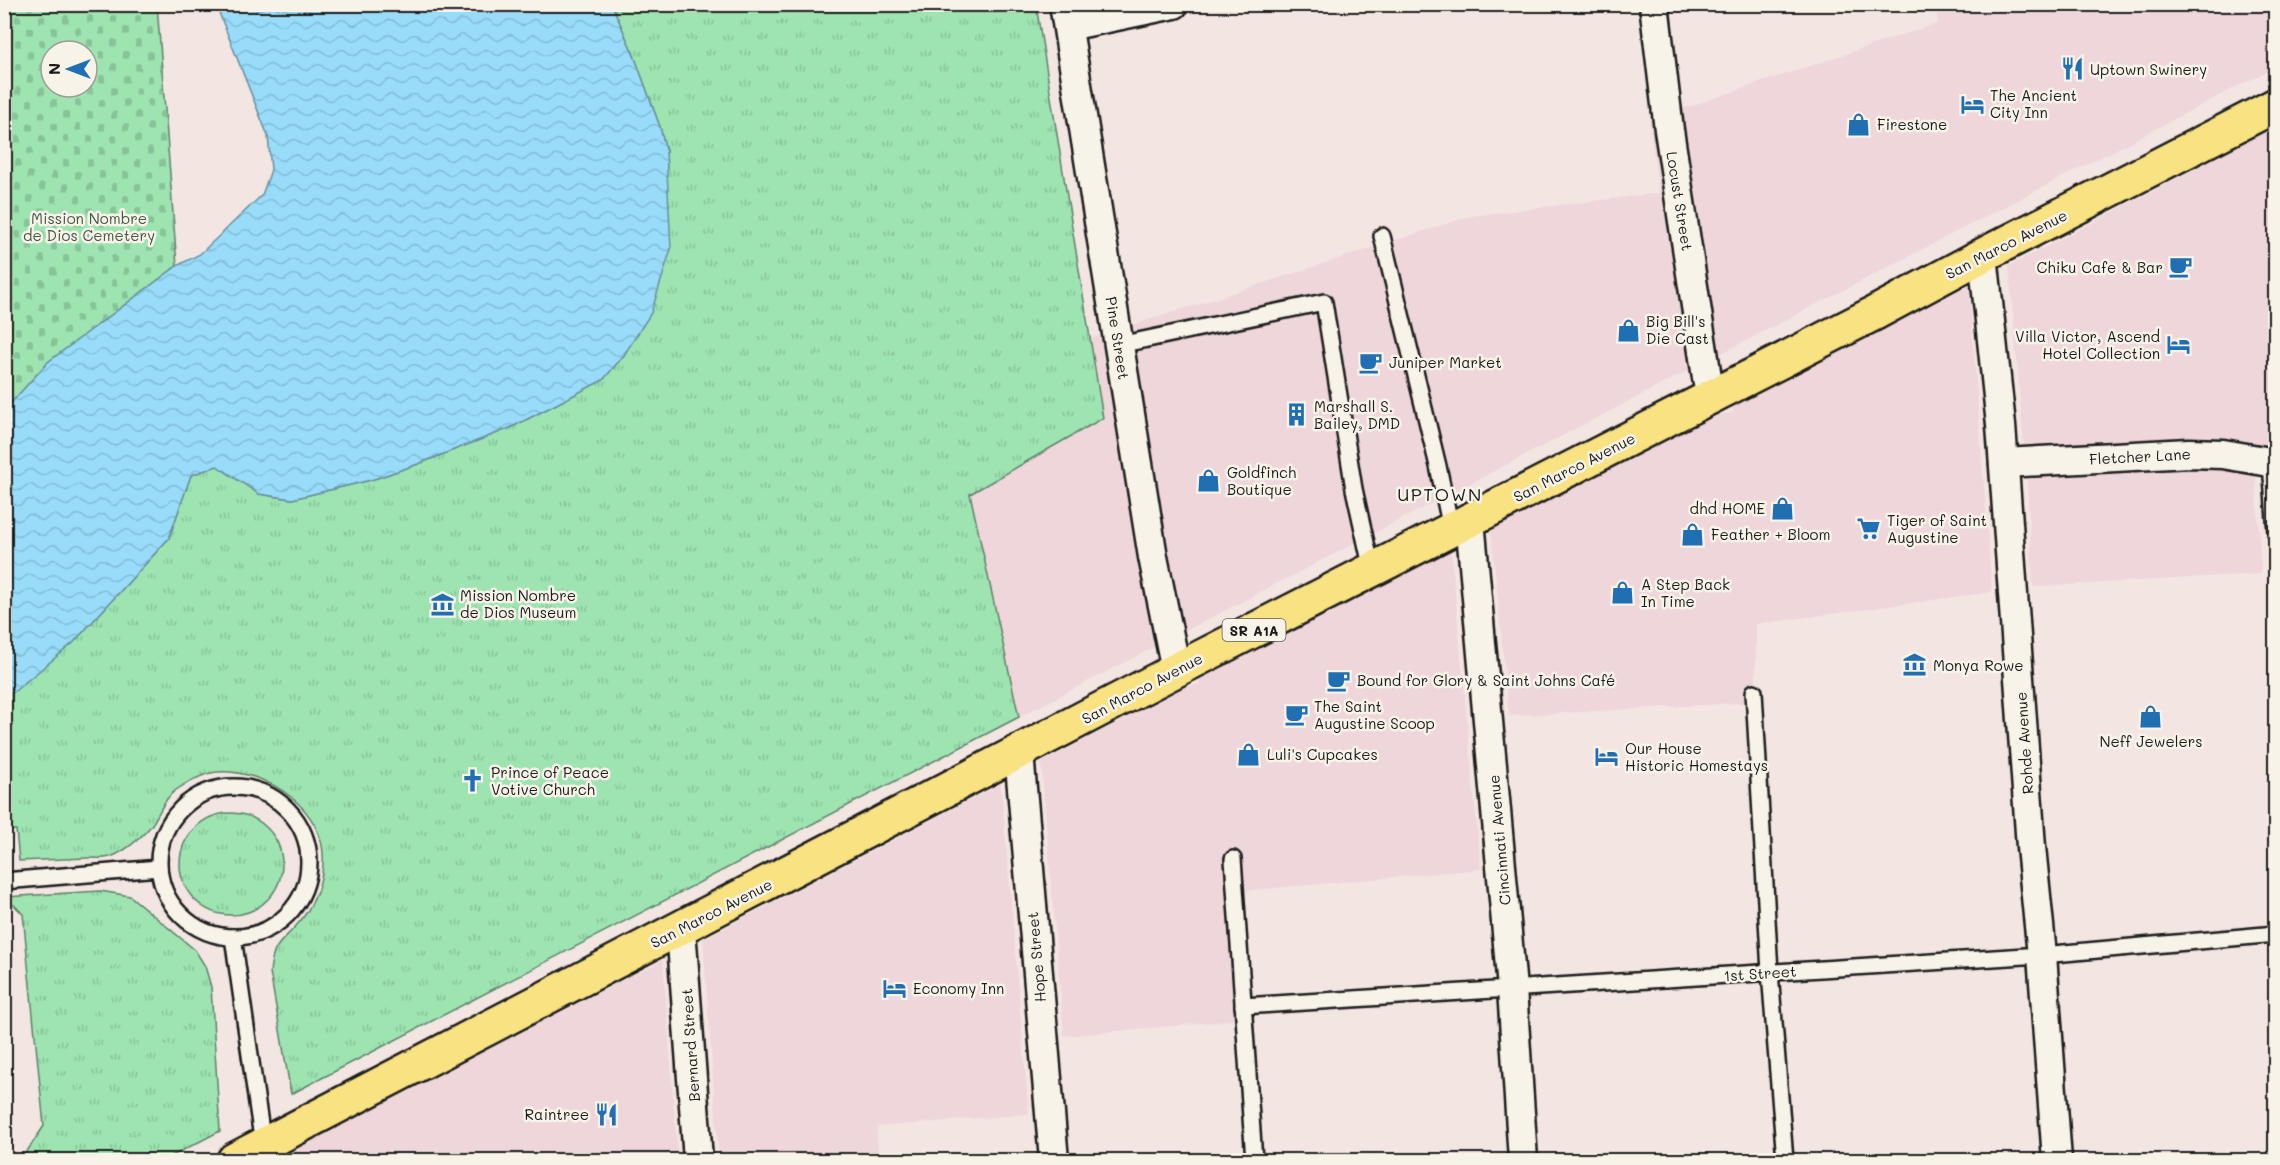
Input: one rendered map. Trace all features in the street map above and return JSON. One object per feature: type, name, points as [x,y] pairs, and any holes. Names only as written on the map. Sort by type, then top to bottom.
[{"type":"main road","name":"San Marco Avenue","points":[[234,1161],[1176,670],[1875,313],[2276,105]]},
{"type":"street","points":[[1066,15],[1174,4]]},
{"type":"street","name":"Locust Street","points":[[1654,4],[1671,141],[1710,397]]},
{"type":"street","name":"Pine Street","points":[[1066,15],[1153,557],[1176,670]]},
{"type":"street","name":"Rohde Avenue","points":[[1983,255],[2004,463],[2031,847],[2042,955],[2057,1161]]},
{"type":"street","name":"Fletcher Lane","points":[[2004,463],[2189,453],[2223,454],[2273,463]]},
{"type":"street","name":"Cincinnati Avenue","points":[[1461,524],[1512,989],[1523,1161]]},
{"type":"street","name":"Hope Street","points":[[1019,753],[1054,1161]]},
{"type":"street","name":"Bernard Street","points":[[681,929],[698,1161]]},
{"type":"lane","points":[[1382,236],[1438,466],[1461,524]]},
{"type":"lane","points":[[1119,345],[1324,302],[1354,489],[1372,570]]},
{"type":"lane","points":[[2273,463],[2276,533]]},
{"type":"lane","points":[[1754,692],[1770,972],[1785,1161]]},
{"type":"lane","points":[[233,787],[252,789],[271,797],[287,808],[307,842],[306,881],[298,900],[285,916],[271,927],[252,935],[233,937],[213,935],[182,916],[169,900],[161,883],[159,868],[160,843],[169,824],[181,809],[196,797],[212,790],[233,787]]},
{"type":"lane","points":[[1233,860],[1254,1161]]},
{"type":"lane","points":[[4,881],[159,868]]},
{"type":"lane","name":"1st Street","points":[[1243,1006],[2042,955],[2276,934]]},
{"type":"lane","points":[[233,937],[262,1145]]},
{"type":"shaded area","points":[[1936,5],[2275,5],[2275,67],[1019,717],[970,494],[1103,418],[1090,339],[1471,216],[1659,193],[1649,120],[1938,23]]},
{"type":"shaded area","points":[[2275,127],[2276,475],[2256,472],[2261,574],[2033,587],[2009,266]]},
{"type":"shaded area","points":[[1969,286],[1992,592],[1756,624],[1756,702],[1509,716],[1491,530],[1717,415],[1733,413],[1732,407]]},
{"type":"shaded area","points":[[1451,550],[1481,869],[1233,892],[1246,1019],[1064,1036],[1041,763],[1184,687],[1200,684],[1199,679]]},
{"type":"shaded area","points":[[1001,784],[1029,1114],[877,1127],[878,1160],[719,1160],[703,939]]},
{"type":"shaded area","points":[[663,960],[678,1160],[271,1160]]},
{"type":"green space","name":"Mission Nombre de Dios Cemetery","points":[[5,5],[157,5],[177,266],[48,362],[5,407]]},
{"type":"green space","points":[[612,5],[1036,5],[1103,418],[970,494],[1019,717],[291,1094],[270,972],[275,950],[306,913],[318,890],[322,874],[322,845],[316,827],[305,811],[291,797],[274,786],[236,773],[217,772],[201,776],[180,787],[164,803],[146,831],[132,845],[115,855],[101,858],[19,861],[16,830],[5,831],[4,699],[73,643],[169,538],[191,475],[217,466],[259,494],[292,499],[371,480],[418,464],[510,428],[603,380],[624,355],[669,231],[666,151],[660,127],[635,58]]},
{"type":"green space","points":[[231,813],[250,817],[267,828],[278,845],[282,864],[278,883],[267,900],[250,911],[231,915],[212,911],[195,900],[184,883],[180,864],[184,845],[195,828],[212,817]]},
{"type":"green space","points":[[100,891],[130,896],[195,950],[205,966],[211,987],[220,1131],[164,1160],[21,1160],[44,1126],[23,914],[14,905],[5,909],[5,897]]},
{"type":"water","points":[[216,5],[612,5],[635,58],[660,127],[666,151],[671,249],[651,313],[624,355],[603,380],[510,428],[371,480],[292,499],[259,494],[217,466],[191,475],[169,538],[73,643],[5,699],[5,407],[48,362],[177,266],[200,254],[262,195],[271,170],[268,136]]},
{"type":"place","name":"Uptown Swinery","points":[[2072,69]]},
{"type":"place","name":"The Ancient City Inn","points":[[1972,104]]},
{"type":"place","name":"Firestone","points":[[1859,124]]},
{"type":"place","name":"Chiku Cafe & Bar","points":[[2181,267]]},
{"type":"place","name":"Big Bill's Die Cast","points":[[1628,330]]},
{"type":"place","name":"Villa Victor, Ascend Hotel Collection","points":[[2178,345]]},
{"type":"place","name":"Juniper Market","points":[[1371,362]]},
{"type":"place","name":"Marshall S. Bailey, DMD","points":[[1296,415]]},
{"type":"place","name":"Goldfinch Boutique","points":[[1209,481]]},
{"type":"place","name":"dhd HOME","points":[[1783,508]]},
{"type":"place","name":"Tiger of Saint Augustine","points":[[1869,529]]},
{"type":"place","name":"Feather + Bloom","points":[[1693,534]]},
{"type":"place","name":"A Step Back In Time","points":[[1623,593]]},
{"type":"place","name":"Mission Nombre de Dios Museum","points":[[442,604]]},
{"type":"place","name":"Monya Rowe","points":[[1915,665]]},
{"type":"place","name":"Bound for Glory & Saint Johns Café","points":[[1339,680]]},
{"type":"place","name":"The Saint Augustine Scoop","points":[[1296,715]]},
{"type":"place","name":"Neff Jewelers","points":[[2151,717]]},
{"type":"place","name":"Luli's Cupcakes","points":[[1249,754]]},
{"type":"place","name":"Our House Historic Homestays","points":[[1607,757]]},
{"type":"place","name":"Prince of Peace Votive Church","points":[[473,781]]},
{"type":"place","name":"Economy Inn","points":[[895,988]]},
{"type":"place","name":"Raintree","points":[[607,1114]]},
{"type":"district","name":"UPTOWN","points":[[1440,494]]}]
